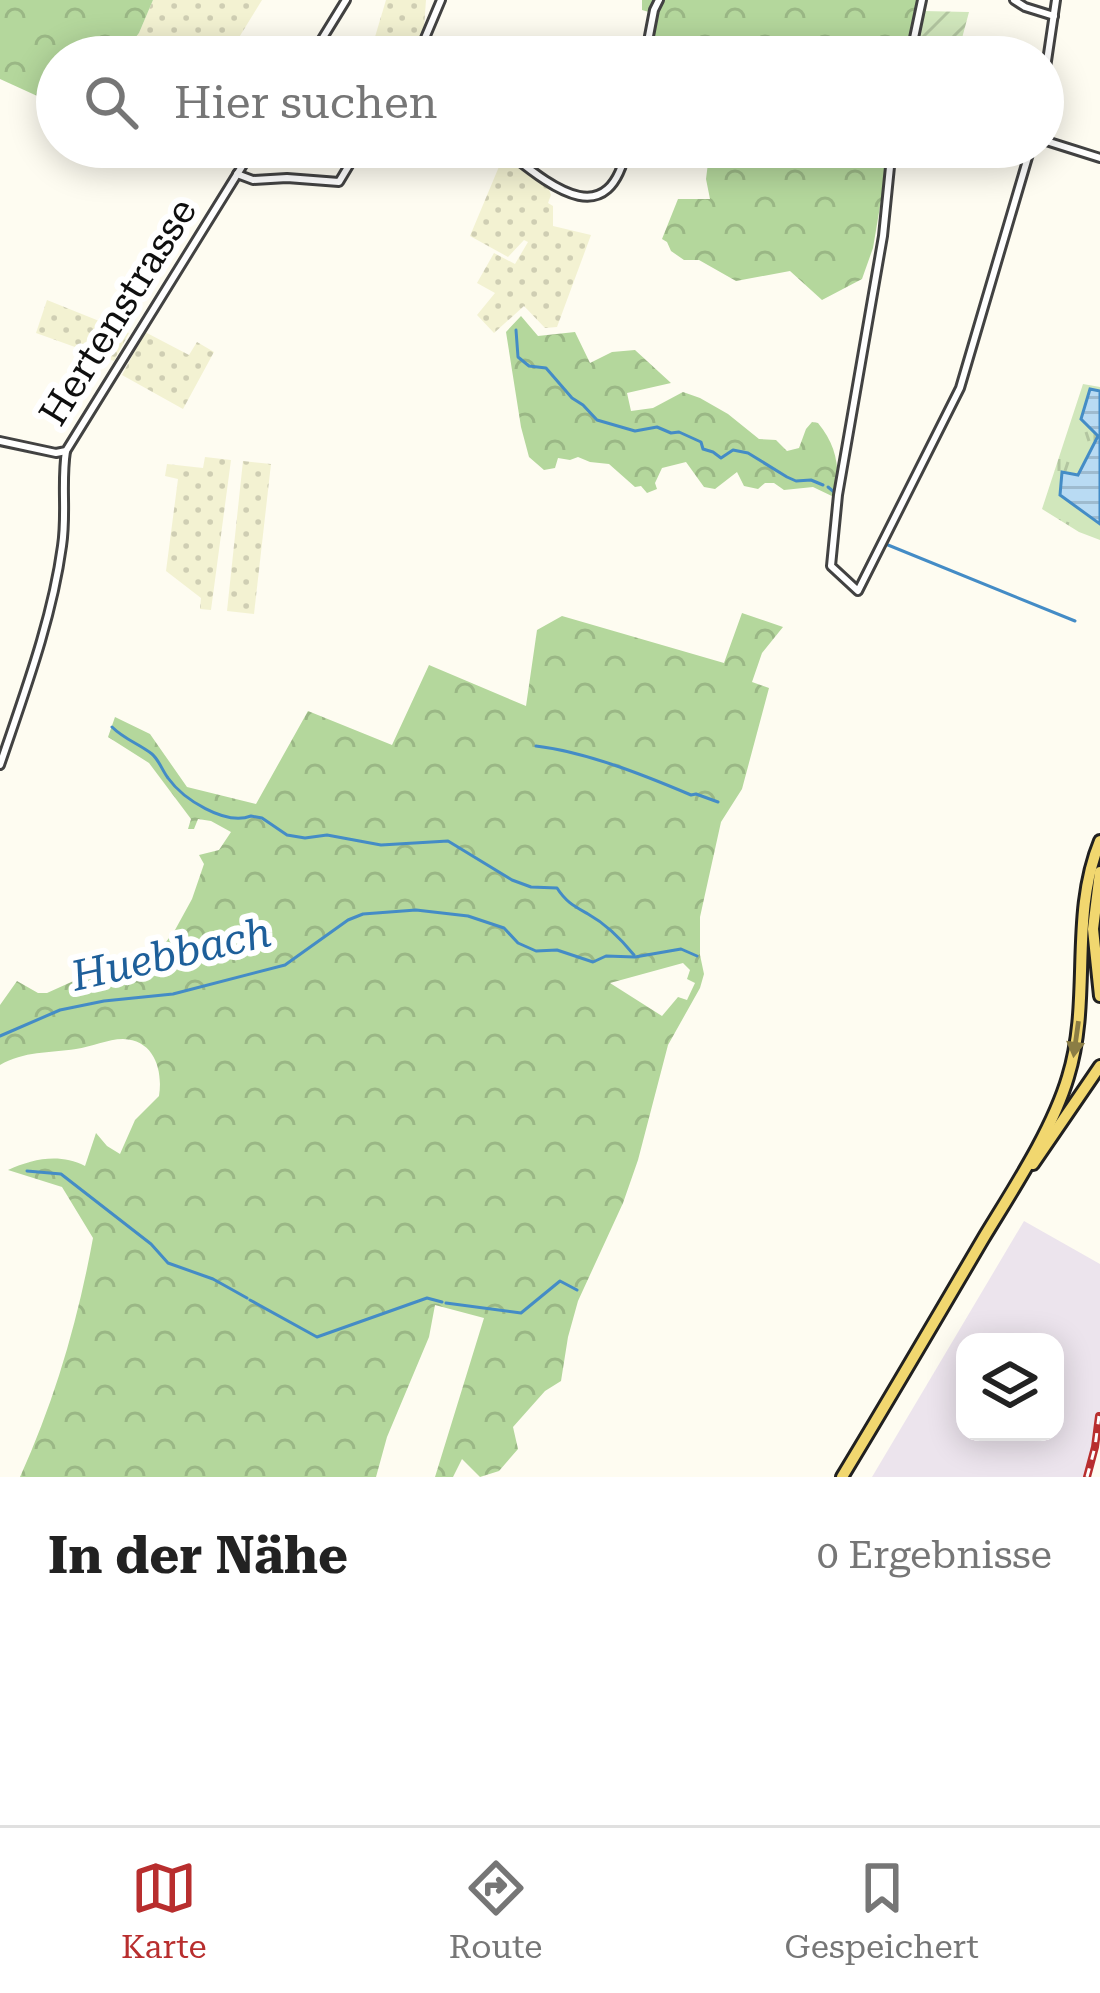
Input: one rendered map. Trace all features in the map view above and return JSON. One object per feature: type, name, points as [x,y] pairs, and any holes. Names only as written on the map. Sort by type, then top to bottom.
[{"type":"main road","points":[[842,1477],[1000,1210],[1068,1078],[1079,1011],[1085,900],[1100,841]]},
{"type":"main road","points":[[1100,872],[1093,928],[1100,996]]},
{"type":"main road","points":[[1000,1210],[1100,1066]]},
{"type":"street","points":[[323,36],[346,0]]},
{"type":"street","points":[[426,36],[441,0]]},
{"type":"street","points":[[649,36],[659,0]]},
{"type":"street","points":[[914,36],[922,0]]},
{"type":"street","points":[[1014,0],[1054,16]]},
{"type":"street","points":[[1051,36],[1056,0]]},
{"type":"street","points":[[1064,147],[1100,158]]},
{"type":"street","name":"Hertenstrasse","points":[[0,441],[66,451],[241,168]]},
{"type":"street","points":[[237,174],[253,180],[339,182],[347,168]]},
{"type":"street","points":[[528,168],[557,190],[596,196],[607,191],[620,168]]},
{"type":"street","points":[[890,168],[831,566],[858,591],[960,388],[1025,168]]},
{"type":"street","points":[[0,765],[58,572],[64,538],[66,451]]},
{"type":"shaded area","points":[[1024,1221],[1100,1264],[1100,1439],[1089,1477],[872,1477],[956,1336],[956,1441],[1064,1441],[1064,1333],[958,1333]]},
{"type":"green space","points":[[0,0],[153,0],[137,36],[36,36],[36,95],[0,79]]},
{"type":"green space","points":[[153,0],[262,0],[240,36],[137,36]]},
{"type":"green space","points":[[386,0],[426,0],[420,36],[375,36]]},
{"type":"green space","points":[[642,0],[917,0],[911,36],[652,36],[649,12],[642,10]]},
{"type":"green space","points":[[923,11],[969,12],[963,36],[916,36]]},
{"type":"green space","points":[[498,168],[519,168],[549,189],[553,226],[591,235],[557,327],[545,328],[524,306],[494,333],[477,315],[495,293],[477,283],[494,253],[515,264],[528,242],[524,240],[508,257],[470,236]]},
{"type":"green space","points":[[707,168],[886,168],[873,248],[862,279],[822,300],[790,271],[736,281],[699,260],[684,260],[662,239],[678,199],[710,199]]},
{"type":"green space","points":[[47,300],[129,333],[114,361],[36,333]]},
{"type":"green space","points":[[521,316],[538,336],[575,332],[590,363],[612,352],[635,350],[671,383],[627,393],[631,411],[653,408],[683,392],[728,414],[759,439],[776,440],[787,451],[799,448],[806,429],[818,423],[836,458],[836,498],[813,487],[744,486],[737,472],[715,489],[704,487],[686,462],[662,468],[657,489],[647,493],[609,464],[578,457],[558,458],[555,468],[544,470],[529,457],[506,332]]},
{"type":"green space","points":[[145,332],[189,355],[197,342],[214,352],[183,409],[122,375]]},
{"type":"green space","points":[[1083,384],[1100,387],[1100,391],[1090,389],[1098,436],[1078,476],[1060,494],[1100,524],[1100,540],[1042,509]]},
{"type":"green space","points":[[205,457],[231,460],[211,610],[200,609],[201,598],[166,571],[178,479],[165,476],[167,464],[203,468]]},
{"type":"green space","points":[[243,461],[271,464],[254,614],[227,611]]},
{"type":"green space","points":[[742,613],[783,627],[762,653],[752,682],[769,688],[742,789],[721,822],[700,917],[704,974],[700,988],[668,1045],[623,1203],[578,1301],[561,1381],[545,1391],[513,1427],[518,1449],[499,1471],[480,1477],[462,1459],[453,1477],[435,1477],[484,1318],[435,1305],[429,1337],[387,1437],[376,1477],[20,1477],[64,1359],[93,1238],[62,1187],[8,1170],[46,1159],[85,1166],[96,1133],[120,1154],[135,1120],[159,1096],[160,1077],[150,1051],[123,1039],[27,1055],[0,1065],[0,1005],[17,981],[47,993],[157,954],[192,899],[204,864],[199,855],[219,850],[231,832],[198,819],[194,829],[188,829],[191,819],[149,763],[108,737],[115,717],[150,734],[187,787],[256,804],[308,711],[392,745],[429,665],[526,706],[537,630],[562,616],[724,663]],"holes":[[[683,963],[690,970],[687,979],[695,983],[687,1000],[678,997],[662,1016],[610,983]]]},
{"type":"water","points":[[1090,389],[1100,391],[1100,524],[1060,495],[1062,472],[1078,475],[1098,436],[1081,419]]},
{"type":"waterway","points":[[516,330],[518,357],[529,366],[546,368],[597,420],[635,431],[657,427],[679,432],[721,458],[733,450],[748,453],[796,481],[823,485]]},
{"type":"waterway","points":[[828,487],[834,492]]},
{"type":"waterway","points":[[888,545],[1075,621]]},
{"type":"waterway","points":[[112,727],[152,754],[168,778],[205,809],[229,817],[262,818],[287,835],[305,838],[327,835],[381,845],[448,841],[512,880],[557,888],[634,955]]},
{"type":"waterway","points":[[536,746],[595,759],[718,802]]},
{"type":"waterway","name":"Huebbach","points":[[0,1036],[60,1010],[173,994],[285,965],[363,914],[416,910],[468,916],[504,928],[518,943],[536,951],[557,950],[593,962],[606,956],[635,957],[681,949],[697,956]]},
{"type":"waterway","points":[[27,1171],[61,1174],[151,1244],[168,1263],[247,1298]]},
{"type":"waterway","points":[[446,1303],[521,1313],[560,1281],[577,1290]]},
{"type":"waterway","points":[[250,1300],[317,1337],[427,1298],[442,1302]]},
{"type":"railway","points":[[1087,1477],[1099,1416]]}]
